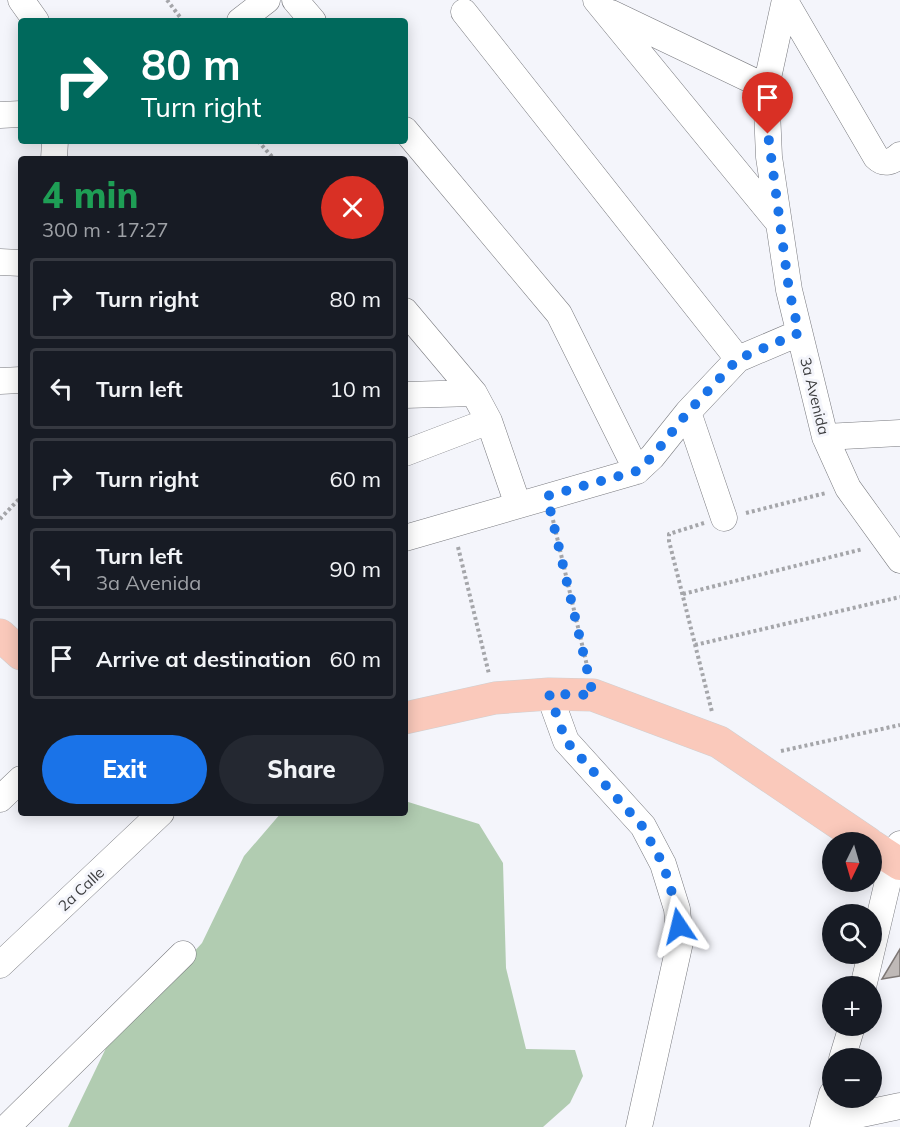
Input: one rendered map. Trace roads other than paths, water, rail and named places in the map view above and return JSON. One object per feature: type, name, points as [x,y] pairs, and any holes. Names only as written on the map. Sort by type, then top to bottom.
[{"type":"main road","points":[[408,717],[495,698],[549,694],[593,695],[731,751],[886,851]]},
{"type":"street","points":[[21,0],[34,18]]},
{"type":"street","points":[[244,18],[267,0]]},
{"type":"street","points":[[295,0],[310,18]]},
{"type":"street","points":[[785,1],[876,157],[883,162],[890,162],[900,155]]},
{"type":"street","name":"3a Avenida","points":[[785,1],[766,87],[769,157],[789,290],[825,437],[848,488],[893,551]]},
{"type":"street","points":[[601,5],[766,87]]},
{"type":"street","points":[[601,5],[778,222]]},
{"type":"street","points":[[464,12],[738,359]]},
{"type":"street","points":[[0,115],[18,114]]},
{"type":"street","points":[[408,134],[559,314],[637,471]]},
{"type":"street","points":[[0,262],[18,263]]},
{"type":"street","points":[[408,315],[474,393],[489,421],[518,505]]},
{"type":"street","points":[[408,537],[637,471],[738,359],[799,333]]},
{"type":"street","points":[[0,381],[18,380]]},
{"type":"street","points":[[408,395],[474,393]]},
{"type":"street","points":[[688,412],[724,519]]},
{"type":"street","points":[[408,452],[489,421]]},
{"type":"street","points":[[825,437],[900,433]]},
{"type":"street","points":[[549,694],[566,741],[642,826],[663,864],[677,909],[680,942],[639,1127]]},
{"type":"street","points":[[0,799],[18,782]]},
{"type":"street","name":"2a Calle","points":[[0,965],[158,816]]},
{"type":"street","points":[[864,976],[886,851]]},
{"type":"street","points":[[6,1122],[183,954]]},
{"type":"street","points":[[828,1108],[824,1125],[900,1106]]}]
